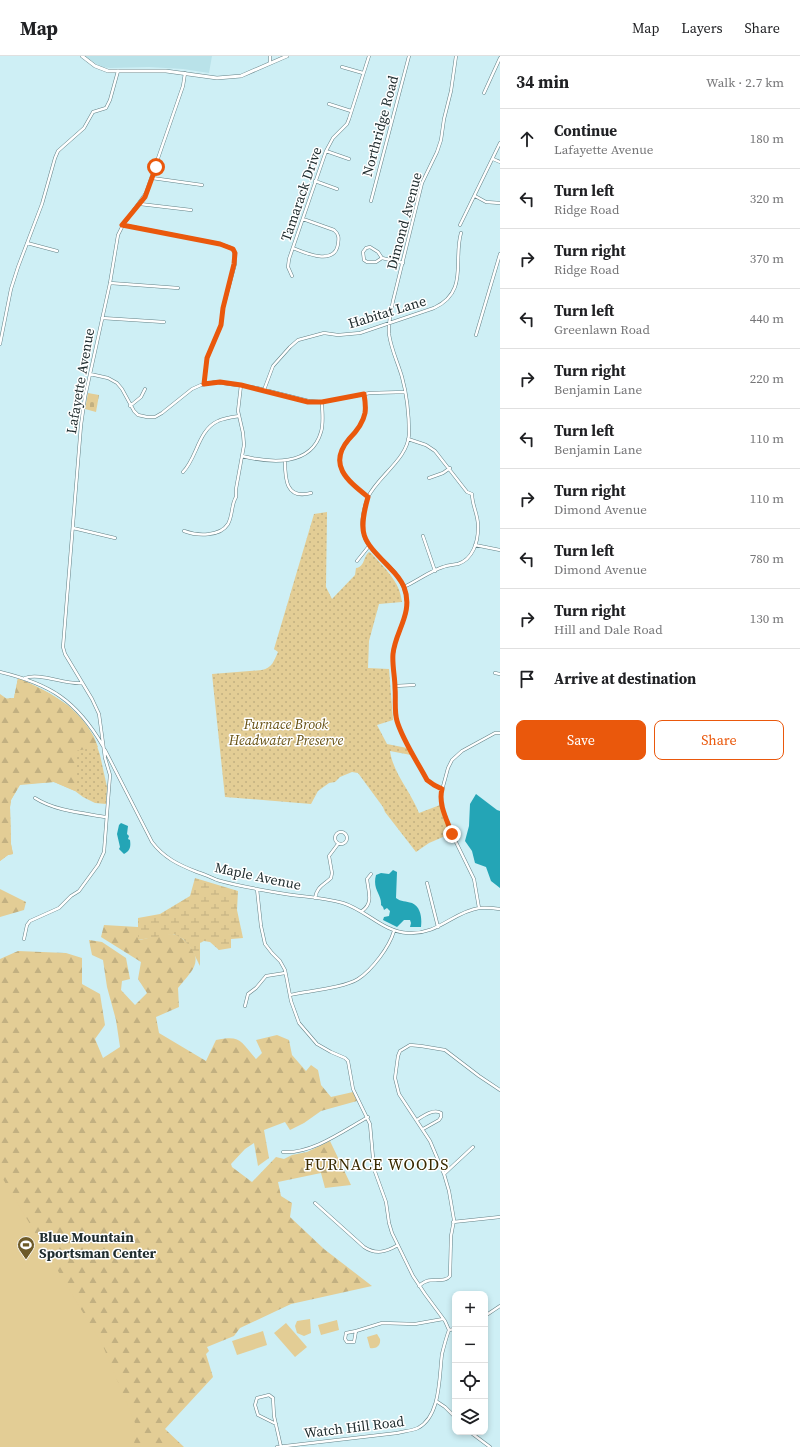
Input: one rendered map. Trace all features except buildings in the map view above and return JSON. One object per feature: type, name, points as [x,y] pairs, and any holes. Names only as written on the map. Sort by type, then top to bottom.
[{"type":"main road","points":[[82,56],[91,64],[99,68],[118,71],[157,71],[230,78],[246,74],[287,56]]},
{"type":"street","points":[[270,56],[270,63]]},
{"type":"street","name":"Tamarack Drive","points":[[292,276],[288,262],[315,181],[326,150],[333,138],[347,124],[369,56]]},
{"type":"street","name":"Northridge Road","points":[[371,201],[409,56]]},
{"type":"street","name":"Dimond Avenue","points":[[408,439],[409,421],[405,392],[402,378],[391,346],[389,332],[390,323],[393,301],[422,183],[440,145],[451,92],[456,56]]},
{"type":"street","points":[[484,93],[500,58]]},
{"type":"street","points":[[342,67],[363,73]]},
{"type":"street","points":[[0,344],[11,290],[42,204],[58,151],[84,128],[93,112],[106,108],[110,100],[118,71]]},
{"type":"street","name":"Lafayette Avenue","points":[[24,939],[27,925],[30,921],[59,908],[70,896],[81,889],[98,865],[104,852],[110,780],[109,770],[105,758],[99,714],[92,699],[65,654],[63,644],[81,425],[90,374],[110,284],[117,239],[122,225],[145,197],[186,77],[185,73]]},
{"type":"street","points":[[329,104],[351,111]]},
{"type":"street","points":[[460,225],[500,143]]},
{"type":"street","points":[[326,150],[348,158]]},
{"type":"street","points":[[493,159],[500,162]]},
{"type":"street","points":[[152,178],[202,185]]},
{"type":"street","points":[[315,181],[337,189]]},
{"type":"street","points":[[475,196],[486,202],[500,204]]},
{"type":"street","points":[[139,204],[191,210]]},
{"type":"street","points":[[293,248],[321,256],[328,256],[338,247],[338,232],[303,219]]},
{"type":"street","points":[[122,225],[220,244],[231,248],[234,251],[234,264],[223,308],[221,325],[209,350],[204,384]]},
{"type":"street","name":"Habitat Lane","points":[[264,390],[273,366],[290,346],[298,340],[320,334],[353,335],[441,305],[450,296],[456,284],[459,268],[459,245],[461,233]]},
{"type":"street","points":[[27,243],[57,251]]},
{"type":"street","points":[[382,258],[376,262],[367,262],[364,260],[363,252],[366,248],[370,247],[378,252],[382,258],[403,263]]},
{"type":"street","points":[[476,335],[500,254]]},
{"type":"street","points":[[110,284],[178,288]]},
{"type":"street","points":[[102,318],[164,322]]},
{"type":"street","points":[[90,374],[108,378],[117,383],[122,388],[130,406],[138,415],[147,417],[155,417],[162,413],[187,392],[204,384],[220,382],[264,390],[308,402],[322,402],[364,394],[405,392]]},
{"type":"street","points":[[184,531],[202,534],[217,533],[228,523],[233,502],[236,497],[236,489],[244,445],[238,404],[241,385]]},
{"type":"street","points":[[130,406],[141,397],[145,389]]},
{"type":"street","points":[[364,394],[365,415],[358,429],[342,448],[340,468],[344,475],[368,497]]},
{"type":"street","points":[[242,456],[254,459],[285,461],[307,453],[317,442],[322,427],[322,402]]},
{"type":"street","points":[[183,472],[210,426],[219,421],[239,416]]},
{"type":"street","points":[[404,587],[443,567],[458,564],[466,560],[473,552],[478,529],[478,519],[472,494],[467,492],[441,456],[431,447],[408,439],[403,452],[368,497],[363,514],[362,527],[363,536],[369,546],[395,573],[404,587],[408,603],[404,623],[395,643],[393,655],[396,719],[427,780],[442,789]]},
{"type":"street","points":[[285,461],[286,480],[290,489],[299,494],[311,493]]},
{"type":"street","points":[[429,478],[443,473],[450,468]]},
{"type":"street","points":[[73,528],[115,538]]},
{"type":"street","points":[[423,536],[435,571]]},
{"type":"street","points":[[475,545],[500,550]]},
{"type":"street","points":[[357,561],[369,546]]},
{"type":"street","name":"Maple Avenue","points":[[0,672],[25,678],[53,691],[71,705],[88,722],[104,748],[152,842],[161,853],[172,861],[210,877],[257,888],[342,903],[362,911],[386,928],[394,931],[413,933],[431,930],[464,912],[480,908],[500,909]]},
{"type":"street","points":[[495,673],[500,674]]},
{"type":"street","points":[[25,678],[47,678],[82,683]]},
{"type":"street","points":[[395,686],[414,685]]},
{"type":"street","points":[[480,908],[474,879],[452,834],[441,805],[442,789],[448,768],[459,753],[495,733],[500,733]]},
{"type":"street","points":[[35,798],[54,807],[106,818]]},
{"type":"street","points":[[339,832],[345,833],[347,841],[344,844],[338,844],[335,841],[335,835],[339,832]]},
{"type":"street","points":[[315,898],[317,890],[320,886],[331,878],[332,873],[329,856],[338,844]]},
{"type":"street","points":[[362,911],[367,908],[370,903],[368,879],[371,874]]},
{"type":"street","points":[[427,883],[438,927]]},
{"type":"street","points":[[257,888],[261,926],[265,944],[280,961],[285,972],[290,995],[299,1023],[312,1040],[348,1061],[353,1088],[368,1117],[372,1130],[374,1168],[386,1202],[389,1223],[398,1245],[419,1286],[443,1319],[449,1330],[452,1330]]},
{"type":"street","points":[[290,995],[358,980],[385,951],[390,943],[394,931]]},
{"type":"street","points":[[245,1006],[248,994],[256,988],[264,978],[285,972]]},
{"type":"street","points":[[419,1286],[426,1280],[444,1280],[448,1279],[450,1276],[451,1236],[453,1222],[450,1191],[433,1148],[398,1094],[396,1078],[397,1058],[400,1051],[407,1046],[421,1046],[445,1050],[500,1090]]},
{"type":"street","points":[[416,1120],[433,1111],[438,1111],[441,1113],[441,1117],[438,1120],[422,1129]]},
{"type":"street","points":[[283,1152],[300,1151],[311,1148],[368,1117]]},
{"type":"street","points":[[444,1174],[472,1147]]},
{"type":"street","points":[[315,1203],[370,1252],[382,1252],[398,1245]]},
{"type":"street","points":[[453,1222],[500,1217]]},
{"type":"street","points":[[488,1314],[500,1306]]},
{"type":"street","points":[[356,1331],[354,1342],[347,1342],[345,1339],[345,1334],[348,1332],[382,1323],[415,1324],[443,1319]]},
{"type":"street","name":"Watch Hill Road","points":[[277,1447],[413,1430],[422,1425],[427,1421],[436,1401],[443,1352],[449,1330]]},
{"type":"street","points":[[276,1424],[259,1416],[255,1405],[256,1400],[269,1395],[273,1398],[276,1424],[281,1446]]},
{"type":"street","points":[[436,1401],[452,1414]]},
{"type":"street","points":[[474,1435],[490,1447]]},
{"type":"shaded area","points":[[85,56],[212,56],[209,73],[183,69],[149,67],[101,67]]},
{"type":"green space","points":[[88,393],[99,395],[96,412],[85,409]]},
{"type":"green space","name":"Furnace Brook Headwater Preserve","points":[[327,512],[326,587],[332,599],[355,575],[356,568],[361,566],[369,552],[391,575],[401,594],[402,602],[379,604],[369,641],[368,668],[389,669],[393,720],[377,725],[387,744],[407,748],[411,755],[390,751],[398,775],[416,805],[419,813],[440,805],[450,834],[429,843],[416,852],[385,812],[383,807],[358,773],[352,772],[340,777],[335,782],[329,783],[318,791],[311,804],[225,797],[212,674],[262,670],[268,668],[272,664],[278,652],[274,649],[314,514]]},
{"type":"green space","points":[[18,678],[49,693],[69,706],[94,737],[100,755],[107,787],[106,804],[95,803],[75,791],[54,782],[20,784],[11,800],[10,807],[11,844],[13,854],[8,855],[0,861],[0,699],[14,698]]},
{"type":"green space","points":[[18,678],[55,696],[66,704],[85,723],[98,747],[75,751],[75,791],[54,782],[20,785],[11,800],[10,807],[11,844],[13,854],[8,855],[0,861],[0,694],[7,699],[14,698]]},
{"type":"green space","points":[[195,878],[238,891],[237,910],[243,938],[231,939],[231,948],[219,950],[210,942],[204,941],[200,943],[200,966],[191,948],[183,939],[174,934],[138,940],[138,918],[160,914],[190,896]]},
{"type":"green space","points":[[0,889],[26,902],[24,910],[0,917]]},
{"type":"green space","points":[[104,925],[138,927],[139,940],[174,934],[183,939],[193,950],[195,956],[194,967],[178,988],[179,1007],[156,1017],[159,1033],[206,1061],[216,1040],[231,1038],[235,1039],[243,1044],[256,1059],[262,1053],[256,1040],[277,1035],[289,1040],[292,1055],[306,1071],[311,1065],[318,1070],[321,1085],[331,1097],[353,1092],[357,1101],[321,1111],[304,1123],[290,1130],[285,1122],[264,1130],[269,1158],[258,1166],[254,1143],[245,1149],[231,1164],[232,1167],[252,1182],[276,1157],[284,1159],[292,1155],[307,1152],[330,1141],[351,1185],[325,1188],[321,1173],[278,1182],[281,1196],[292,1203],[290,1217],[324,1249],[372,1286],[291,1304],[240,1328],[234,1336],[207,1347],[209,1351],[206,1354],[213,1377],[165,1429],[184,1447],[0,1447],[0,959],[18,951],[66,953],[82,958],[82,984],[100,994],[105,1025],[95,1039],[103,1058],[120,1047],[116,1020],[107,987],[103,960],[92,955],[89,940],[102,942],[126,958],[130,979],[122,981],[121,990],[135,1005],[147,993],[138,979],[141,962],[101,937]]},
{"type":"green space","name":"Blue Mountain Sportsman Center","points":[[0,1174],[103,1346],[135,1423],[134,1447],[0,1447]]},
{"type":"green space","points":[[310,1319],[311,1333],[304,1336],[297,1333],[295,1326],[297,1321]]},
{"type":"green space","points":[[337,1320],[339,1330],[321,1335],[318,1325]]},
{"type":"green space","points":[[286,1323],[307,1347],[295,1357],[274,1333]]},
{"type":"green space","points":[[263,1331],[267,1345],[237,1355],[232,1341]]},
{"type":"green space","points":[[377,1334],[380,1339],[380,1344],[374,1348],[370,1348],[367,1337]]},
{"type":"water","points":[[476,794],[500,811],[500,888],[491,881],[486,867],[475,863],[472,851],[465,841],[469,826],[470,804]]},
{"type":"water","points":[[121,823],[128,826],[127,834],[129,836],[128,839],[130,840],[129,850],[124,854],[119,849],[120,847],[117,834]]},
{"type":"water","points":[[393,870],[397,872],[396,898],[412,903],[417,907],[421,917],[421,927],[410,927],[410,920],[404,920],[397,927],[383,920],[384,917],[389,916],[390,911],[387,908],[384,910],[381,905],[375,884],[376,875],[381,873],[389,874]]},
{"type":"place","name":"Blue Mountain Sportsman Center","points":[[26,1260]]},
{"type":"district","name":"FURNACE WOODS","points":[[377,1164]]},
{"type":"route","points":[[156,167],[145,197],[122,225],[220,244],[231,248],[235,253],[234,264],[223,308],[221,325],[209,350],[207,358],[204,384],[220,382],[241,385],[308,402],[322,402],[364,394],[365,415],[358,429],[342,448],[340,468],[347,479],[368,497],[363,514],[363,536],[373,551],[395,573],[404,587],[408,603],[404,623],[395,643],[393,655],[396,719],[427,780],[442,789],[441,805],[452,834]]}]
